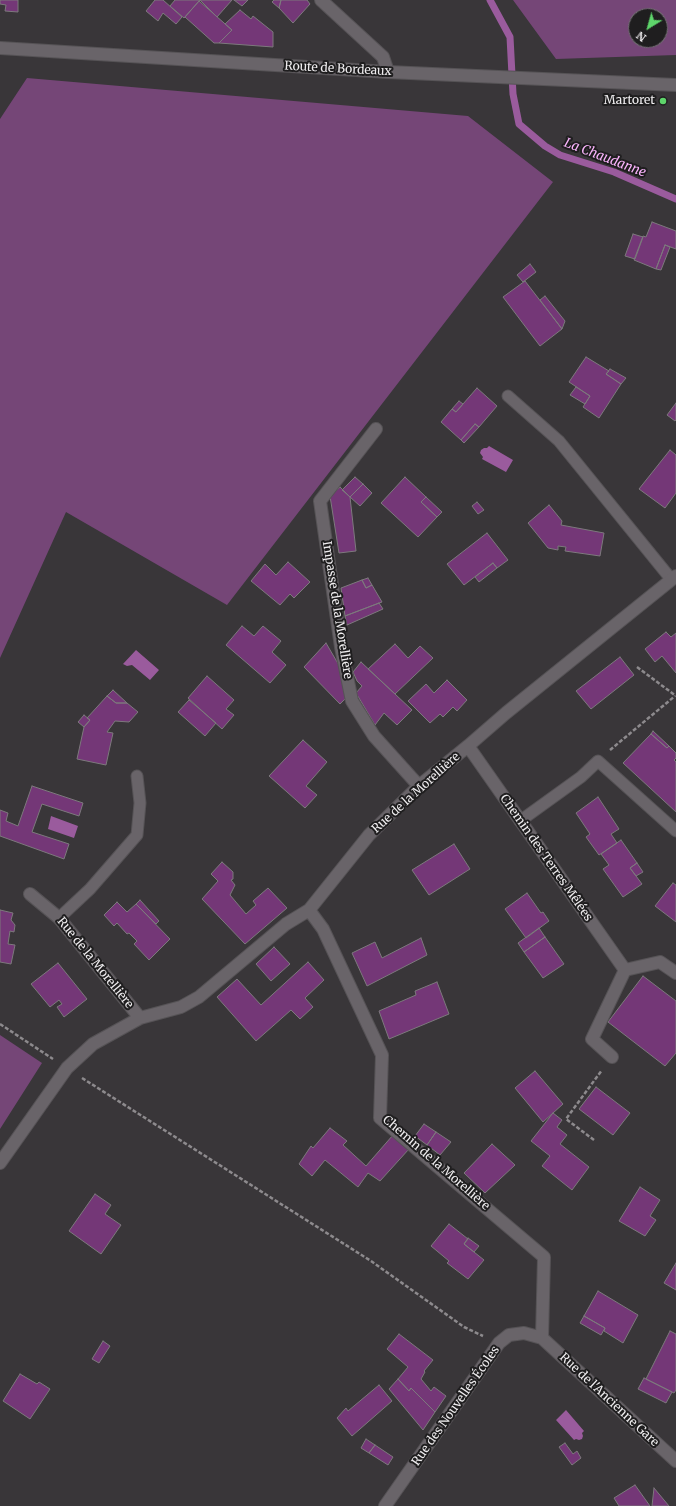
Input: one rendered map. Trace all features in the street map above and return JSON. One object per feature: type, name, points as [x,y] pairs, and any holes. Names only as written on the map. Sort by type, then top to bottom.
[{"type":"street","points":[[321,0],[383,57],[388,72]]},
{"type":"street","name":"Route de Bordeaux","points":[[0,48],[388,72],[676,85]]},
{"type":"street","name":"Impasse de la Morellière","points":[[376,429],[320,501],[341,647],[352,701],[374,736],[419,786]]},
{"type":"street","name":"Rue de la Morellière","points":[[0,1162],[67,1068],[93,1044],[140,1018],[181,1007],[200,997],[286,924],[309,910],[369,835],[419,786],[506,713],[674,577]]},
{"type":"street","name":"Chemin des Terres Mêlées","points":[[468,746],[625,970]]},
{"type":"street","name":"Rue de la Morellière","points":[[30,894],[59,918],[140,1018]]},
{"type":"street","name":"Chemin de la Morellière","points":[[309,910],[323,929],[382,1055],[380,1118],[544,1257],[542,1338]]},
{"type":"street","points":[[612,1057],[592,1039],[625,970],[660,962],[676,973]]},
{"type":"street","name":"Rue des Nouvelles Écoles","points":[[385,1506],[499,1343],[509,1335],[524,1333],[542,1338]]},
{"type":"street","name":"Rue de l'Ancienne Gare","points":[[542,1338],[676,1461]]},
{"type":"lane","points":[[508,396],[559,441],[674,577]]},
{"type":"lane","points":[[520,821],[581,776],[598,761],[676,831]]},
{"type":"lane","points":[[59,918],[90,889],[137,835],[140,803],[137,776]]},
{"type":"path","points":[[598,761],[676,696],[637,667]]},
{"type":"path","points":[[0,1024],[371,1261],[464,1327],[499,1343]]},
{"type":"path","points":[[594,1140],[566,1119],[612,1057]]},
{"type":"shaded area","points":[[513,0],[676,0],[676,55],[556,59]]},
{"type":"shaded area","points":[[27,78],[468,116],[553,182],[227,605],[66,512],[0,658],[0,119]]},
{"type":"shaded area","points":[[489,446],[513,460],[506,472],[482,459],[483,457],[480,453],[481,450]]},
{"type":"shaded area","points":[[136,650],[159,670],[150,680],[132,665],[127,666],[123,664]]},
{"type":"shaded area","points":[[51,816],[78,826],[74,838],[48,829]]},
{"type":"shaded area","points":[[0,1035],[42,1063],[0,1129]]},
{"type":"shaded area","points":[[566,1410],[584,1431],[582,1433],[582,1439],[574,1440],[556,1420]]},
{"type":"building","points":[[0,0],[18,0],[18,12],[5,11],[6,5],[0,4]]},
{"type":"building","points":[[155,0],[163,0],[182,17],[176,24],[163,13],[158,21],[146,11]]},
{"type":"building","points":[[175,0],[200,0],[184,18],[170,6]]},
{"type":"building","points":[[200,0],[232,0],[217,17]]},
{"type":"building","points":[[234,0],[248,0],[242,6]]},
{"type":"building","points":[[274,0],[281,0],[279,8],[272,2]]},
{"type":"building","points":[[281,0],[307,0],[310,4],[293,23],[279,8]]},
{"type":"building","points":[[199,1],[232,30],[219,43],[214,43],[185,17]]},
{"type":"building","points":[[240,10],[251,19],[253,16],[273,32],[273,47],[219,43],[232,30],[225,24]]},
{"type":"building","points":[[652,222],[676,231],[676,249],[665,245],[656,269],[634,260],[643,236],[646,237]]},
{"type":"building","points":[[633,234],[643,237],[635,259],[625,256]]},
{"type":"building","points":[[665,245],[670,247],[661,270],[656,269]]},
{"type":"building","points":[[530,264],[536,272],[523,282],[517,275]]},
{"type":"building","points":[[525,281],[562,329],[540,346],[503,297]]},
{"type":"building","points":[[545,296],[565,321],[562,329],[540,300]]},
{"type":"building","points":[[586,357],[609,371],[606,374],[621,384],[599,418],[583,407],[590,396],[569,382]]},
{"type":"building","points":[[610,369],[626,378],[621,384],[606,374]]},
{"type":"building","points":[[576,387],[590,396],[585,404],[570,395]]},
{"type":"building","points":[[477,388],[497,406],[479,427],[475,424],[461,440],[441,422],[452,409],[456,412]]},
{"type":"building","points":[[459,401],[463,404],[456,412],[452,409]]},
{"type":"building","points":[[676,403],[676,420],[675,421],[667,415]]},
{"type":"building","points":[[475,424],[479,427],[464,443],[461,440]]},
{"type":"building","points":[[670,450],[676,455],[676,493],[665,508],[639,489]]},
{"type":"building","points":[[355,477],[363,484],[350,497],[342,490]]},
{"type":"building","points":[[405,477],[426,497],[421,502],[437,517],[418,537],[381,503]]},
{"type":"building","points":[[363,484],[372,493],[360,506],[350,497]]},
{"type":"building","points":[[340,487],[350,497],[356,551],[339,553],[330,496]]},
{"type":"building","points":[[426,497],[442,512],[437,517],[421,502]]},
{"type":"building","points":[[477,502],[484,510],[478,514],[472,506]]},
{"type":"building","points":[[549,505],[562,521],[561,525],[604,533],[600,556],[565,551],[566,547],[558,546],[558,550],[548,548],[528,523]]},
{"type":"building","points":[[487,533],[508,560],[497,568],[493,563],[464,585],[447,564]]},
{"type":"building","points":[[288,562],[310,582],[294,598],[290,594],[280,605],[251,581],[265,564],[276,575]]},
{"type":"building","points":[[493,563],[497,568],[479,582],[475,577]]},
{"type":"building","points":[[368,578],[372,585],[366,588],[362,580]]},
{"type":"building","points":[[362,580],[366,588],[372,585],[382,602],[345,616],[341,588]]},
{"type":"building","points":[[379,603],[383,609],[347,625],[345,616]]},
{"type":"building","points":[[242,626],[254,636],[263,626],[281,641],[272,652],[286,665],[270,683],[226,645]]},
{"type":"building","points":[[666,632],[671,637],[676,633],[676,673],[662,656],[655,662],[645,649]]},
{"type":"building","points":[[326,643],[340,667],[346,698],[340,704],[304,667]]},
{"type":"building","points":[[395,644],[408,658],[420,646],[433,658],[395,694],[368,669]]},
{"type":"building","points":[[620,657],[634,675],[591,709],[576,691]]},
{"type":"building","points":[[361,662],[412,710],[397,725],[384,713],[375,725],[356,693],[362,686],[357,681],[353,672]]},
{"type":"building","points":[[207,676],[234,700],[226,709],[234,715],[222,729],[188,698]]},
{"type":"building","points":[[447,680],[467,700],[457,711],[453,707],[443,717],[440,714],[430,723],[408,701],[426,684],[434,693]]},
{"type":"building","points":[[113,690],[127,703],[116,703],[107,696]]},
{"type":"building","points":[[107,696],[116,703],[127,703],[138,712],[129,722],[115,721],[107,732],[113,733],[106,765],[77,759],[84,727],[90,720],[87,718]]},
{"type":"building","points":[[189,700],[216,723],[205,736],[178,712]]},
{"type":"building","points":[[84,715],[90,720],[84,727],[78,722]]},
{"type":"building","points":[[653,731],[669,746],[667,748],[651,734]]},
{"type":"building","points":[[651,734],[667,748],[669,746],[676,753],[676,758],[674,760],[676,762],[676,812],[623,763]]},
{"type":"building","points":[[303,740],[327,762],[306,786],[317,795],[305,808],[269,776]]},
{"type":"building","points":[[32,786],[83,803],[79,816],[42,804],[32,832],[69,844],[64,859],[0,836],[0,810],[8,813],[6,821],[18,826]]},
{"type":"building","points":[[598,797],[619,829],[611,834],[617,843],[599,855],[586,837],[590,834],[576,813]]},
{"type":"building","points":[[621,840],[637,863],[630,868],[642,884],[623,897],[603,869],[609,865],[601,854]]},
{"type":"building","points":[[454,844],[470,869],[429,895],[412,870]]},
{"type":"building","points":[[222,862],[233,872],[233,879],[231,880],[235,885],[230,895],[246,914],[256,905],[253,901],[268,888],[287,908],[245,944],[202,899],[218,881],[211,874]]},
{"type":"building","points":[[637,863],[643,872],[636,876],[630,868]]},
{"type":"building","points":[[673,883],[676,885],[676,922],[655,906]]},
{"type":"building","points":[[527,893],[541,913],[543,912],[549,921],[526,938],[505,909]]},
{"type":"building","points":[[140,900],[159,921],[156,924],[136,904]]},
{"type":"building","points":[[117,902],[127,912],[136,904],[170,939],[149,960],[134,944],[137,941],[129,933],[127,934],[117,923],[114,926],[104,915]]},
{"type":"building","points":[[0,910],[13,913],[11,920],[15,925],[14,932],[10,931],[8,944],[15,945],[11,964],[0,962]]},
{"type":"building","points":[[539,928],[545,937],[524,952],[518,943]]},
{"type":"building","points":[[545,937],[564,964],[543,978],[524,952]]},
{"type":"building","points":[[421,938],[427,955],[367,986],[352,953],[375,942],[382,958]]},
{"type":"building","points":[[274,947],[290,964],[271,981],[256,964]]},
{"type":"building","points":[[308,962],[324,980],[305,998],[313,1007],[300,1019],[291,1010],[256,1041],[217,997],[237,979],[261,1005]]},
{"type":"building","points":[[58,963],[87,999],[64,1017],[57,1007],[62,1004],[59,1000],[50,1007],[31,984]]},
{"type":"building","points":[[643,976],[676,1001],[676,1053],[665,1066],[608,1022]]},
{"type":"building","points":[[437,982],[449,1014],[389,1039],[379,1011],[416,995],[415,991]]},
{"type":"building","points":[[535,1071],[563,1104],[543,1122],[515,1088]]},
{"type":"building","points":[[596,1087],[630,1113],[613,1135],[579,1109]]},
{"type":"building","points":[[553,1113],[562,1120],[557,1127],[567,1135],[560,1144],[589,1167],[572,1190],[542,1166],[550,1156],[531,1141]]},
{"type":"building","points":[[424,1124],[436,1132],[427,1145],[415,1136]]},
{"type":"building","points":[[330,1128],[347,1141],[343,1145],[366,1166],[393,1135],[409,1149],[380,1181],[368,1173],[358,1187],[325,1160],[312,1176],[299,1164],[311,1146],[313,1148]]},
{"type":"building","points":[[436,1132],[451,1142],[440,1155],[427,1145]]},
{"type":"building","points":[[492,1144],[515,1165],[485,1193],[464,1173]]},
{"type":"building","points":[[640,1187],[660,1200],[650,1216],[656,1220],[645,1236],[619,1221]]},
{"type":"building","points":[[95,1194],[111,1205],[105,1214],[121,1225],[101,1254],[69,1231]]},
{"type":"building","points":[[449,1224],[468,1239],[464,1244],[484,1260],[468,1279],[447,1263],[449,1261],[431,1246]]},
{"type":"building","points":[[468,1238],[479,1246],[474,1252],[464,1244]]},
{"type":"building","points":[[676,1263],[676,1290],[664,1283]]},
{"type":"building","points":[[598,1291],[638,1315],[623,1343],[604,1331],[605,1328],[584,1316]]},
{"type":"building","points":[[584,1316],[605,1328],[601,1335],[580,1323]]},
{"type":"building","points":[[670,1331],[676,1334],[676,1390],[674,1393],[646,1379]]},
{"type":"building","points":[[399,1334],[433,1360],[424,1371],[425,1372],[421,1379],[431,1391],[434,1387],[446,1396],[435,1412],[411,1388],[409,1391],[398,1379],[408,1367],[387,1349]]},
{"type":"building","points":[[103,1341],[110,1346],[99,1363],[92,1359]]},
{"type":"building","points":[[20,1374],[37,1384],[39,1382],[50,1389],[30,1419],[3,1401]]},
{"type":"building","points":[[644,1378],[672,1392],[666,1403],[638,1389]]},
{"type":"building","points":[[398,1379],[409,1391],[411,1388],[435,1412],[423,1430],[389,1389]]},
{"type":"building","points":[[379,1385],[392,1401],[352,1436],[337,1418],[346,1408],[348,1411]]},
{"type":"building","points":[[366,1439],[375,1445],[369,1453],[361,1448]]},
{"type":"building","points":[[565,1443],[573,1454],[577,1451],[581,1458],[572,1465],[559,1447]]},
{"type":"building","points":[[375,1445],[393,1457],[388,1465],[369,1453]]},
{"type":"building","points":[[635,1485],[650,1506],[619,1506],[614,1498]]},
{"type":"building","points":[[654,1488],[669,1506],[652,1506]]},
{"type":"waterway","name":"La Chaudanne","points":[[490,0],[510,37],[513,94],[519,124],[545,146],[560,155],[614,172],[676,199]]},
{"type":"place","name":"Martoret","points":[[663,101]]}]
